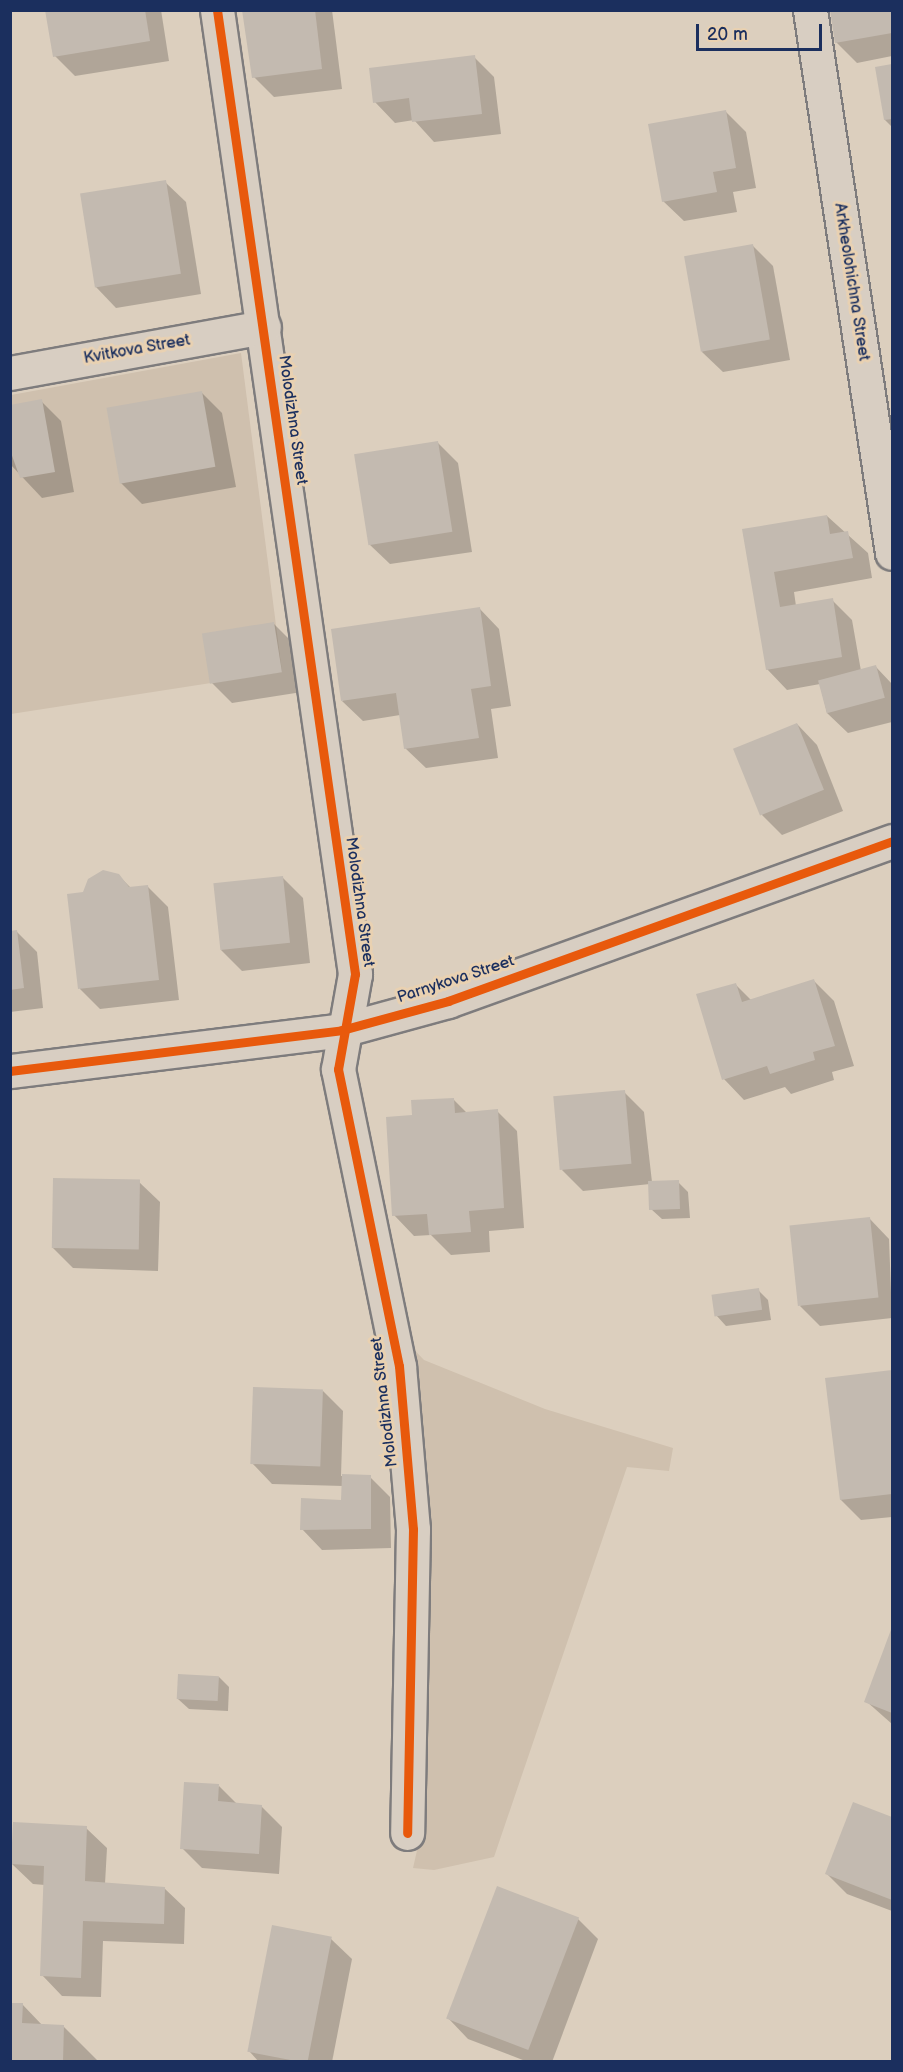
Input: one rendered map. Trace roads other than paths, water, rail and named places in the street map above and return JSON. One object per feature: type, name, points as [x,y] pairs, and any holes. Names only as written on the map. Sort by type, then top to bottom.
[{"type":"street","name":"Molodizhna Street","points":[[218,10],[355,974],[342,1030],[338,1069],[399,1366],[413,1529],[407,1833]]},
{"type":"street","name":"Arkheolohichna Street","points":[[810,10],[892,553]]},
{"type":"street","name":"Kvitkova Street","points":[[10,373],[264,327]]},
{"type":"street","name":"Parnykova Street","points":[[10,1071],[342,1030],[448,1001],[892,841]]}]
